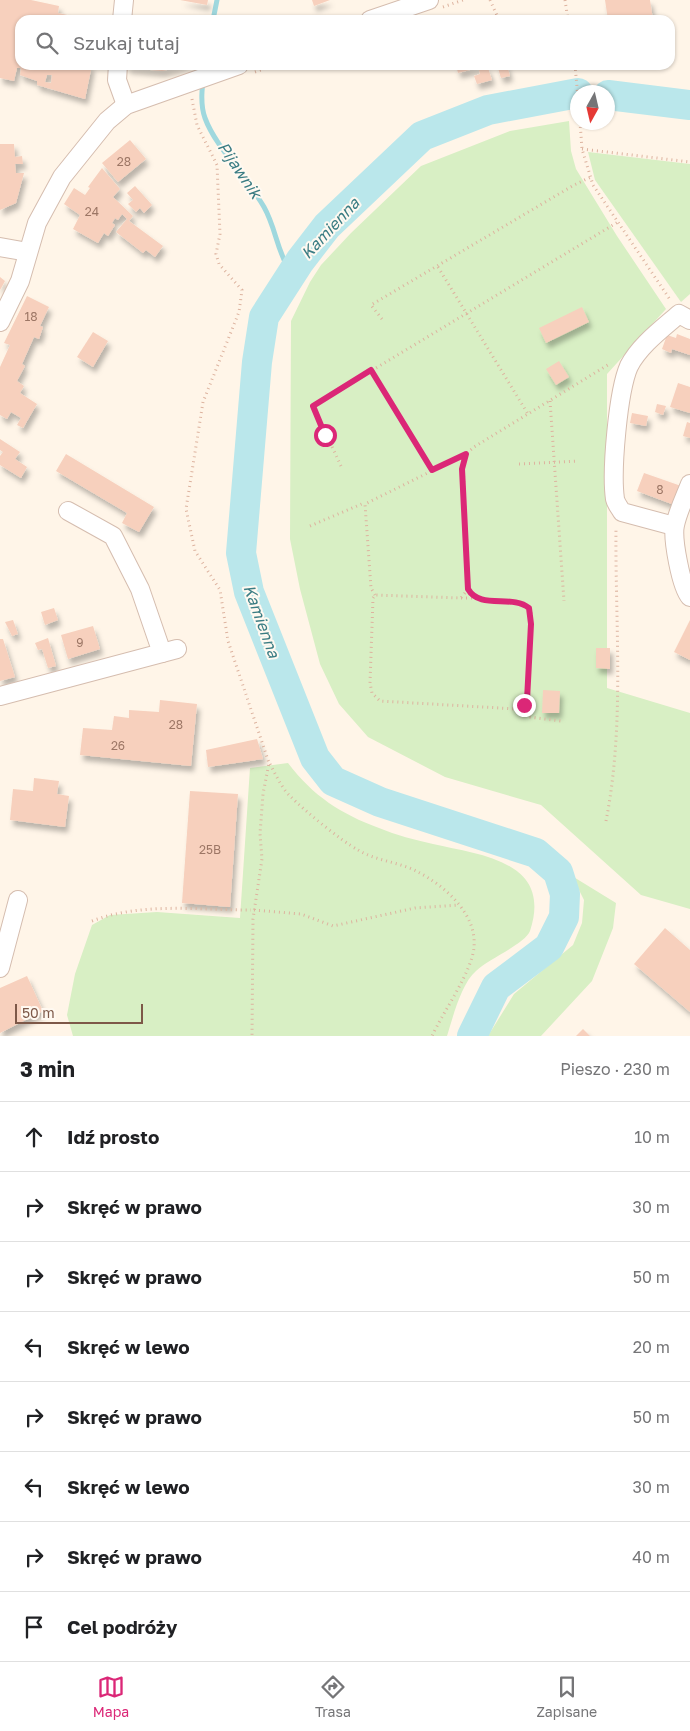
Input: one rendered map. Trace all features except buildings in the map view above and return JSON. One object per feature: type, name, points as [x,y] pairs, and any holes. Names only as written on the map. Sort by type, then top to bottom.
[{"type":"street","points":[[122,15],[124,0]]},
{"type":"street","points":[[385,15],[429,0]]},
{"type":"street","points":[[117,70],[116,80],[126,105]]},
{"type":"street","points":[[0,322],[20,281],[37,223],[62,177],[106,121],[126,105],[192,88],[213,74],[225,70]]},
{"type":"street","points":[[0,247],[28,252]]},
{"type":"street","points":[[674,526],[622,512],[615,501],[614,472],[619,415],[629,366],[641,348],[684,317]]},
{"type":"street","points":[[690,484],[674,526],[678,561],[686,592],[690,597]]},
{"type":"street","points":[[0,696],[169,651],[114,536],[68,510]]},
{"type":"street","points":[[0,968],[18,900]]},
{"type":"path","points":[[490,0],[496,15]]},
{"type":"path","points":[[565,0],[567,15]]},
{"type":"path","points":[[575,70],[577,85]]},
{"type":"path","points":[[192,88],[197,124],[216,165],[220,234],[216,254],[219,264],[242,290],[242,299],[203,402],[186,508],[195,551],[220,590],[228,641],[269,763],[290,796],[359,851],[418,872],[441,887],[459,905],[470,921],[474,947],[468,968],[432,1036]]},
{"type":"path","points":[[580,130],[582,149],[593,185],[684,317]]},
{"type":"path","points":[[582,149],[690,162]]},
{"type":"path","points":[[382,319],[371,305],[574,185],[591,177]]},
{"type":"path","points":[[341,466],[313,406],[618,222]]},
{"type":"path","points":[[438,267],[528,414]]},
{"type":"path","points":[[310,526],[365,504],[466,454],[612,363],[629,366]]},
{"type":"path","points":[[371,370],[432,470]]},
{"type":"path","points":[[550,401],[556,462],[564,601]]},
{"type":"path","points":[[466,454],[462,469],[468,589],[472,596],[478,599]]},
{"type":"path","points":[[518,464],[578,461]]},
{"type":"path","points":[[365,504],[371,588],[375,595]]},
{"type":"path","points":[[606,821],[611,794],[618,679],[616,515],[622,512]]},
{"type":"path","points":[[460,598],[468,589]]},
{"type":"path","points":[[375,595],[478,599],[525,605],[531,614],[527,700],[524,705],[517,709]]},
{"type":"path","points":[[375,595],[373,598],[370,683],[375,698],[380,701],[517,709],[529,717],[562,720]]},
{"type":"path","points":[[252,1036],[252,910],[262,859],[260,834],[263,794],[269,763]]},
{"type":"path","points":[[92,920],[114,912],[135,909],[252,910],[302,914],[333,926],[414,908],[459,905]]},
{"type":"green space","points":[[569,121],[571,151],[576,169],[617,236],[666,309],[607,374],[607,688],[690,713],[690,909],[641,895],[541,805],[445,777],[368,737],[339,704],[320,664],[300,589],[290,539],[291,321],[310,282],[321,265],[351,233],[421,166],[510,131]]},
{"type":"green space","points":[[588,152],[690,164],[690,294],[681,302],[595,180]]},
{"type":"green space","points":[[288,763],[307,785],[329,803],[352,817],[385,831],[472,852],[508,865],[522,876],[531,889],[534,908],[530,931],[527,936],[482,966],[471,977],[458,1001],[447,1036],[73,1036],[67,1015],[75,974],[92,925],[110,915],[157,912],[240,918],[250,768]]},
{"type":"green space","points":[[572,876],[616,903],[613,928],[592,981],[541,1036],[488,1036],[514,994],[573,945],[582,923],[584,900]]},
{"type":"waterway","name":"Pijawnik","points":[[214,15],[217,0]]},
{"type":"waterway","name":"Pijawnik","points":[[204,70],[202,98],[205,118],[216,140],[264,207],[286,265],[291,273]]},
{"type":"waterway","name":"Kamienna","points":[[472,1036],[496,987],[549,947],[564,917],[565,894],[558,872],[536,853],[380,802],[333,781],[315,758],[249,592],[241,553],[257,362],[264,317],[300,261],[327,226],[422,136],[488,110],[570,95]]},
{"type":"waterway","name":"Kamienna","points":[[615,96],[690,105]]},
{"type":"route","points":[[325,435],[313,406],[371,370],[432,470],[466,454],[462,469],[468,589],[472,596],[478,599],[515,602],[529,608],[531,624],[527,700],[524,705]]}]
